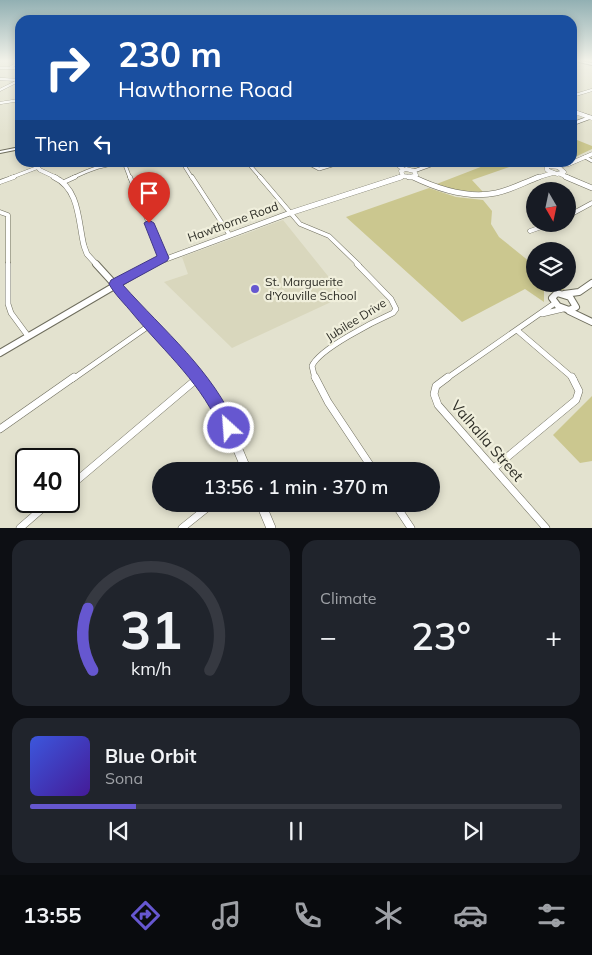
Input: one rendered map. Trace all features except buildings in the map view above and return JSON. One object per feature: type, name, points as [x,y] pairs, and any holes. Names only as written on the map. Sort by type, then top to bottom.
[{"type":"main road","points":[[0,152],[15,149]]},
{"type":"street","points":[[577,94],[592,90]]},
{"type":"street","points":[[0,103],[15,101]]},
{"type":"street","points":[[577,113],[591,117]]},
{"type":"street","points":[[577,122],[591,117]]},
{"type":"street","points":[[577,160],[592,154]]},
{"type":"street","points":[[584,157],[592,160]]},
{"type":"street","points":[[0,182],[31,167]]},
{"type":"street","points":[[38,167],[64,182],[74,194],[81,242],[87,254],[93,263],[115,284],[150,325],[200,377],[223,414],[243,462]]},
{"type":"street","points":[[64,182],[102,167]]},
{"type":"street","points":[[125,167],[163,258]]},
{"type":"street","points":[[187,167],[229,234]]},
{"type":"street","points":[[251,167],[290,213]]},
{"type":"street","points":[[398,167],[403,172],[446,191],[486,194],[506,190],[541,175],[562,172],[566,167]]},
{"type":"street","points":[[403,172],[425,167]]},
{"type":"street","points":[[557,167],[570,177],[592,188]]},
{"type":"street","points":[[541,175],[546,168],[553,173]]},
{"type":"street","points":[[413,177],[416,175],[414,171]]},
{"type":"street","name":"Hawthorne Road","points":[[0,353],[115,284],[163,258],[403,172]]},
{"type":"street","points":[[576,212],[592,203]]},
{"type":"street","points":[[0,212],[8,215],[8,304],[11,313],[28,336]]},
{"type":"street","name":"Jubilee Drive","points":[[290,213],[300,224],[329,236],[338,243],[390,299],[396,309],[393,313],[328,350],[314,360],[312,367],[312,376],[368,462]]},
{"type":"street","points":[[591,321],[555,304],[552,296],[556,293],[579,292],[592,283]]},
{"type":"street","points":[[541,314],[574,309],[579,292]]},
{"type":"street","points":[[564,294],[591,321]]},
{"type":"street","name":"Valhalla Street","points":[[546,528],[438,405],[434,394],[436,386],[555,304]]},
{"type":"street","points":[[0,429],[150,325]]},
{"type":"street","points":[[494,468],[576,400],[579,391],[574,379],[518,331]]},
{"type":"street","points":[[80,477],[200,377]]},
{"type":"street","points":[[182,528],[202,512]]},
{"type":"street","points":[[264,512],[271,528]]},
{"type":"street","points":[[400,512],[411,528]]},
{"type":"street","points":[[20,528],[37,513]]},
{"type":"shaded area","points":[[577,140],[592,146],[592,149],[577,156]]},
{"type":"shaded area","points":[[481,167],[509,167],[472,180],[483,192],[462,191],[434,185]]},
{"type":"shaded area","points":[[429,188],[456,197],[483,200],[492,211],[491,224],[499,237],[526,259],[526,290],[462,322],[346,217]]},
{"type":"shaded area","name":"St. Marguerite d'Youville School","points":[[283,220],[344,296],[232,348],[164,282],[188,274],[182,257]]},
{"type":"shaded area","points":[[529,292],[544,292],[544,302]]},
{"type":"shaded area","points":[[592,396],[592,461],[580,463],[553,435]]},
{"type":"place","name":"St. Marguerite d'Youville School","points":[[255,289]]},
{"type":"route","points":[[149,223],[163,258],[115,284],[150,325],[200,377],[223,414],[229,428]]}]
